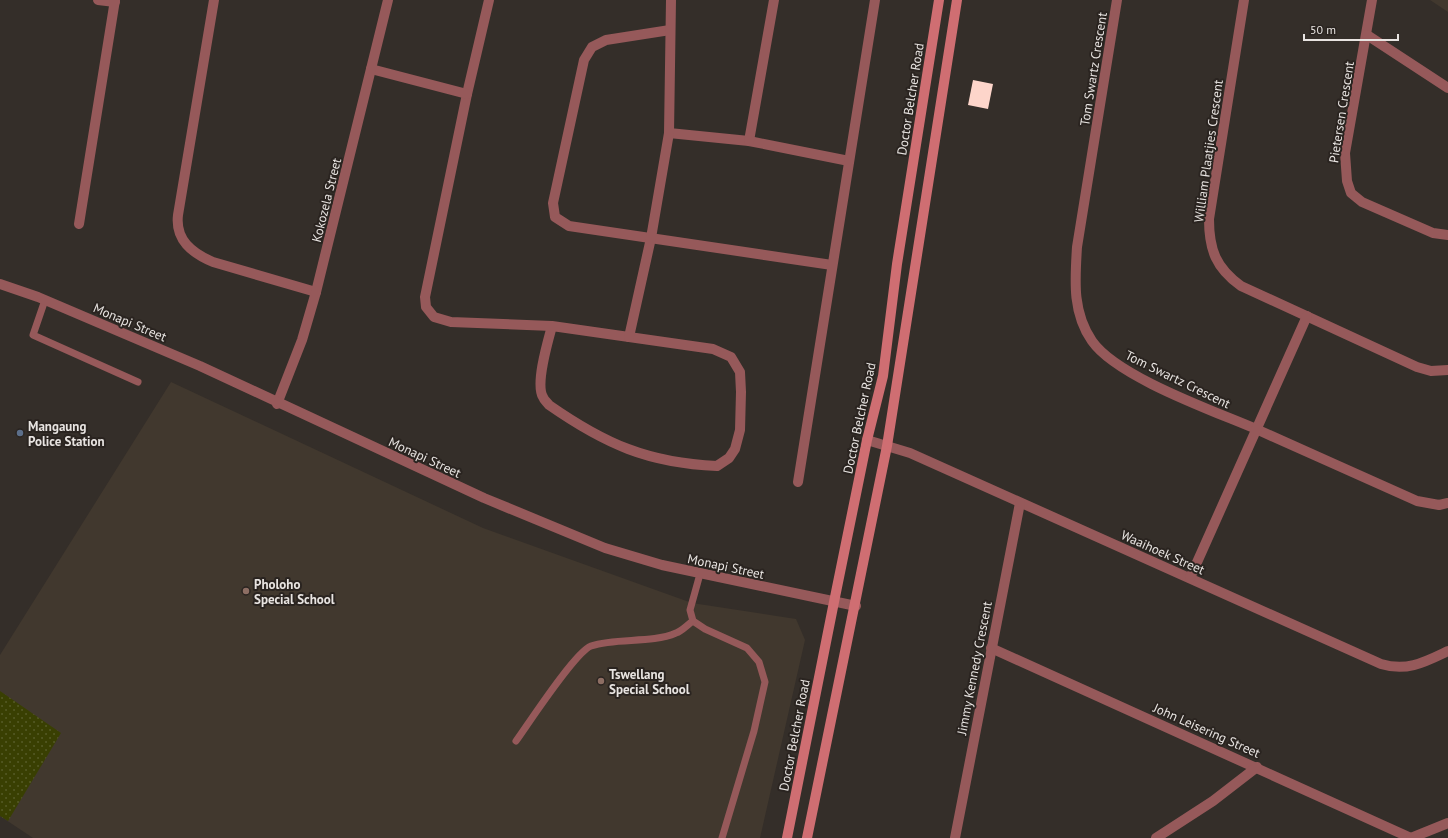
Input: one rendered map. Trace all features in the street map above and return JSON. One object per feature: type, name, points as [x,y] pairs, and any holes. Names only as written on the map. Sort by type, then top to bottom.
[{"type":"main road","name":"Doctor Belcher Road","points":[[787,838],[867,440],[883,376],[897,264],[939,0]]},
{"type":"main road","points":[[807,838],[856,606],[887,446],[957,0]]},
{"type":"street","points":[[79,224],[115,1],[98,0]]},
{"type":"street","points":[[214,0],[178,215],[178,233],[184,244],[199,256],[213,262],[316,292]]},
{"type":"street","name":"Kokozela Street","points":[[277,404],[302,340],[316,292],[388,0]]},
{"type":"street","points":[[489,0],[467,94],[426,297],[426,307],[434,317],[451,322],[552,326],[712,349],[731,357],[740,372],[741,392],[740,430],[735,449],[729,458],[717,466],[648,457],[622,448],[549,405],[542,397],[541,379],[544,355],[552,326]]},
{"type":"street","points":[[629,337],[651,238],[669,133],[671,0]]},
{"type":"street","points":[[749,141],[774,0]]},
{"type":"street","points":[[798,482],[875,0]]},
{"type":"street","name":"Tom Swartz Crescent","points":[[1117,0],[1077,247],[1074,284],[1076,304],[1080,318],[1091,340],[1099,350],[1124,368],[1162,388],[1417,501],[1440,505],[1448,503]]},
{"type":"street","name":"William Plaatjies Crescent","points":[[1244,0],[1209,220],[1212,251],[1220,266],[1228,276],[1241,286],[1417,367],[1431,371],[1448,370]]},
{"type":"street","name":"Pietersen Crescent","points":[[1372,0],[1345,153],[1347,181],[1351,193],[1362,202],[1433,233],[1448,235]]},
{"type":"street","points":[[670,30],[606,40],[592,47],[584,60],[552,203],[555,217],[569,226],[832,265]]},
{"type":"street","points":[[1367,35],[1448,88]]},
{"type":"street","points":[[372,69],[467,94]]},
{"type":"street","points":[[669,133],[749,141],[849,161]]},
{"type":"street","name":"Monapi Street","points":[[0,284],[45,300],[200,366],[277,404],[484,498],[605,548],[662,565],[700,574],[856,606]]},
{"type":"street","points":[[1190,578],[1307,316]]},
{"type":"street","name":"Waaihoek Street","points":[[867,440],[910,453],[1393,668],[1423,663],[1448,651]]},
{"type":"street","name":"Jimmy Kennedy Crescent","points":[[955,838],[1020,503]]},
{"type":"street","name":"John Leisering Street","points":[[992,648],[1411,838]]},
{"type":"street","points":[[1156,838],[1213,801],[1257,767]]},
{"type":"street","points":[[1411,838],[1448,823]]},
{"type":"lane","points":[[45,300],[33,335],[138,382]]},
{"type":"lane","points":[[700,574],[690,610],[693,621],[705,629],[747,648],[759,662],[765,682],[754,731],[722,838]]},
{"type":"lane","points":[[516,741],[576,658],[590,646],[617,641],[667,636],[677,633],[693,621]]},
{"type":"shaded area","points":[[1430,0],[1448,0],[1448,12]]},
{"type":"shaded area","name":"Pholoho Special School","points":[[171,382],[483,528],[692,603],[796,619],[805,640],[760,838],[33,838],[0,816],[0,655]]},
{"type":"green space","points":[[0,691],[61,733],[8,821],[0,816]]},
{"type":"building","points":[[973,80],[993,84],[988,109],[968,105]]},
{"type":"place","name":"Mangaung Police Station","points":[[20,433]]},
{"type":"place","name":"Pholoho Special School","points":[[246,591]]},
{"type":"place","name":"Tswellang Special School","points":[[601,681]]}]
